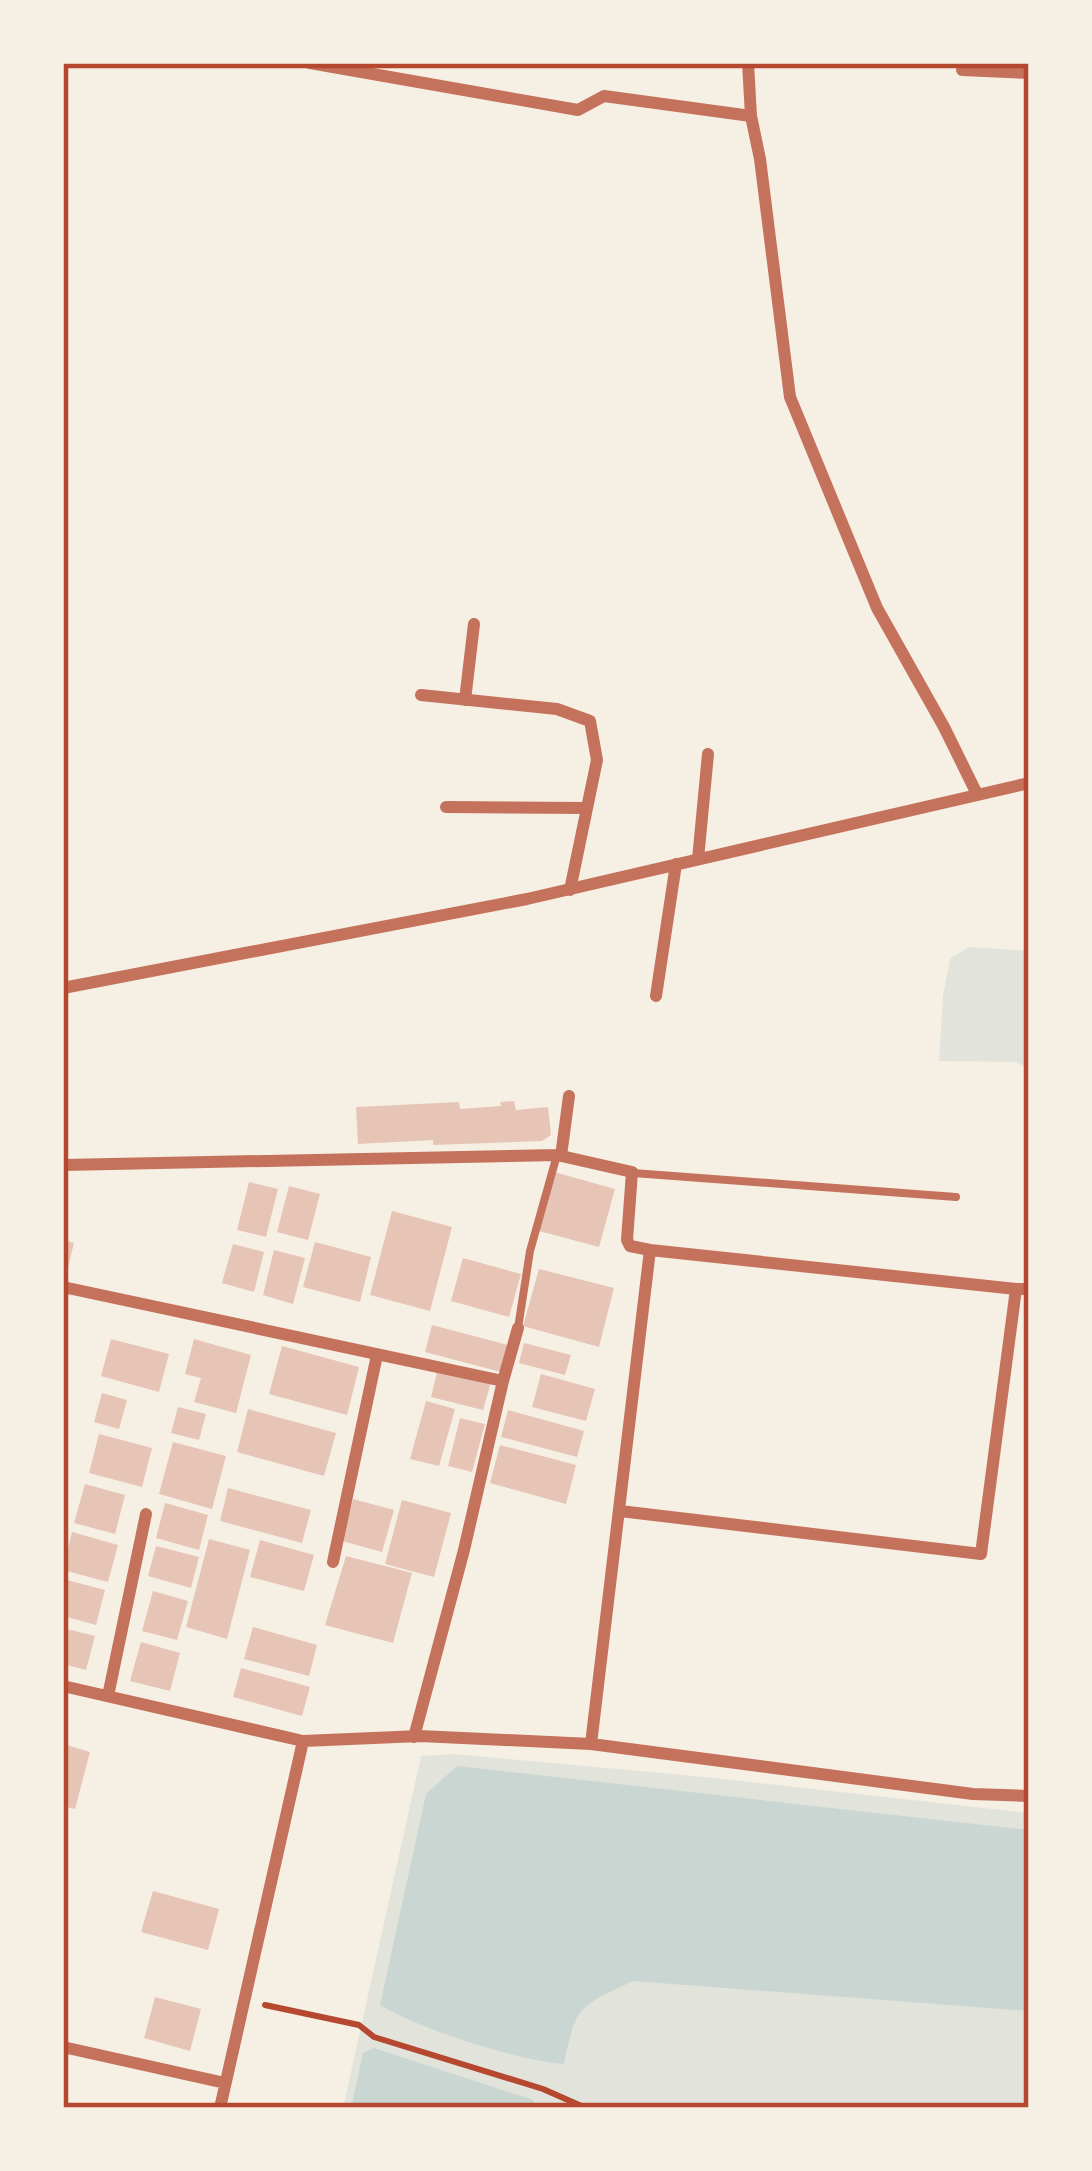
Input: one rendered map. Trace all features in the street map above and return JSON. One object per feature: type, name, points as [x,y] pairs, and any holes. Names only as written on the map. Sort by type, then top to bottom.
[{"type":"street","points":[[310,63],[578,110],[604,96],[751,116]]},
{"type":"street","points":[[748,63],[751,116],[790,397],[877,608],[976,794]]},
{"type":"street","points":[[962,70],[990,67],[1029,73]]},
{"type":"street","points":[[465,700],[475,624]]},
{"type":"street","points":[[422,695],[557,709],[590,721],[597,760],[569,890]]},
{"type":"street","points":[[698,859],[708,754]]},
{"type":"street","points":[[63,988],[569,890],[1029,783]]},
{"type":"street","points":[[446,807],[587,808]]},
{"type":"street","points":[[656,996],[676,864]]},
{"type":"street","points":[[559,1155],[569,1096]]},
{"type":"street","points":[[63,1165],[559,1155],[632,1172],[630,1246],[1023,1289],[981,1554],[620,1511]]},
{"type":"street","points":[[592,1744],[650,1250]]},
{"type":"street","points":[[63,1286],[503,1381]]},
{"type":"street","points":[[414,1736],[518,1328]]},
{"type":"street","points":[[333,1562],[377,1354]]},
{"type":"street","points":[[108,1696],[146,1514]]},
{"type":"street","points":[[63,1686],[303,1741],[414,1736],[592,1744],[973,1794],[1029,1796]]},
{"type":"street","points":[[220,2108],[303,1741]]},
{"type":"street","points":[[63,2047],[225,2083]]},
{"type":"lane","points":[[518,1328],[530,1251],[559,1155]]},
{"type":"lane","points":[[632,1172],[956,1198]]},
{"type":"path","points":[[244,2001],[359,2026],[374,2037],[544,2090],[586,2108]]},
{"type":"shaded area","points":[[969,947],[1029,951],[1029,1069],[1016,1062],[939,1061],[950,959]]},
{"type":"shaded area","points":[[454,1754],[1029,1813],[1029,2108],[343,2108],[421,1756]]},
{"type":"shaded area","points":[[457,1766],[1029,1830],[1029,2011],[633,1981],[583,2010],[572,2029],[564,2064],[496,2050],[419,2024],[380,2005],[426,1794]]},
{"type":"shaded area","points":[[374,2048],[533,2100],[536,2108],[351,2108],[363,2053]]},
{"type":"building","points":[[514,1101],[516,1110],[548,1107],[551,1135],[542,1141],[358,1144],[356,1107],[459,1102],[460,1109]]},
{"type":"building","points":[[554,1172],[615,1189],[599,1247],[539,1231]]},
{"type":"building","points":[[249,1182],[278,1189],[266,1237],[237,1230]]},
{"type":"building","points":[[289,1186],[320,1194],[308,1240],[277,1232]]},
{"type":"building","points":[[392,1211],[452,1227],[430,1311],[370,1295]]},
{"type":"building","points":[[63,1240],[74,1243],[65,1280],[63,1280]]},
{"type":"building","points":[[315,1242],[371,1257],[360,1302],[303,1287]]},
{"type":"building","points":[[233,1244],[264,1252],[254,1292],[222,1283]]},
{"type":"building","points":[[274,1250],[305,1258],[293,1304],[263,1295]]},
{"type":"building","points":[[463,1258],[521,1274],[509,1317],[451,1301]]},
{"type":"building","points":[[539,1269],[614,1288],[599,1347],[523,1326]]},
{"type":"building","points":[[432,1325],[508,1345],[501,1372],[425,1352]]},
{"type":"building","points":[[111,1339],[169,1354],[159,1392],[101,1376]]},
{"type":"building","points":[[194,1339],[251,1355],[236,1413],[194,1402],[201,1378],[185,1374]]},
{"type":"building","points":[[524,1343],[571,1355],[565,1375],[519,1363]]},
{"type":"building","points":[[282,1346],[359,1367],[347,1415],[269,1394]]},
{"type":"building","points":[[438,1368],[491,1382],[483,1410],[431,1397]]},
{"type":"building","points":[[541,1374],[595,1389],[586,1421],[532,1407]]},
{"type":"building","points":[[102,1393],[127,1400],[119,1429],[94,1422]]},
{"type":"building","points":[[426,1401],[455,1409],[439,1466],[410,1459]]},
{"type":"building","points":[[178,1407],[206,1414],[199,1440],[171,1433]]},
{"type":"building","points":[[248,1409],[336,1433],[324,1476],[237,1452]]},
{"type":"building","points":[[508,1410],[584,1431],[577,1457],[501,1437]]},
{"type":"building","points":[[460,1418],[485,1424],[472,1472],[448,1466]]},
{"type":"building","points":[[99,1434],[152,1448],[142,1487],[89,1473]]},
{"type":"building","points":[[173,1442],[226,1456],[212,1509],[159,1494]]},
{"type":"building","points":[[500,1445],[576,1465],[566,1504],[490,1483]]},
{"type":"building","points":[[85,1484],[125,1495],[115,1534],[74,1523]]},
{"type":"building","points":[[228,1488],[311,1510],[302,1543],[220,1521]]},
{"type":"building","points":[[353,1499],[394,1510],[382,1552],[342,1541]]},
{"type":"building","points":[[402,1500],[451,1513],[434,1577],[385,1564]]},
{"type":"building","points":[[165,1503],[208,1515],[199,1550],[156,1538]]},
{"type":"building","points":[[72,1532],[118,1545],[108,1582],[63,1570]]},
{"type":"building","points":[[209,1539],[250,1550],[227,1639],[186,1627]]},
{"type":"building","points":[[260,1540],[314,1555],[304,1591],[250,1577]]},
{"type":"building","points":[[156,1546],[199,1557],[191,1588],[148,1576]]},
{"type":"building","points":[[346,1556],[412,1573],[393,1643],[325,1625]]},
{"type":"building","points":[[63,1579],[105,1590],[96,1625],[63,1616]]},
{"type":"building","points":[[153,1591],[188,1601],[177,1640],[142,1631]]},
{"type":"building","points":[[253,1627],[317,1645],[309,1676],[244,1659]]},
{"type":"building","points":[[63,1628],[95,1636],[86,1670],[63,1664]]},
{"type":"building","points":[[141,1642],[180,1653],[170,1691],[130,1681]]},
{"type":"building","points":[[241,1668],[310,1687],[302,1716],[233,1697]]},
{"type":"building","points":[[63,1744],[90,1752],[75,1809],[63,1806]]},
{"type":"building","points":[[153,1891],[219,1909],[208,1950],[141,1932]]},
{"type":"building","points":[[155,1997],[201,2009],[190,2051],[144,2038]]}]
